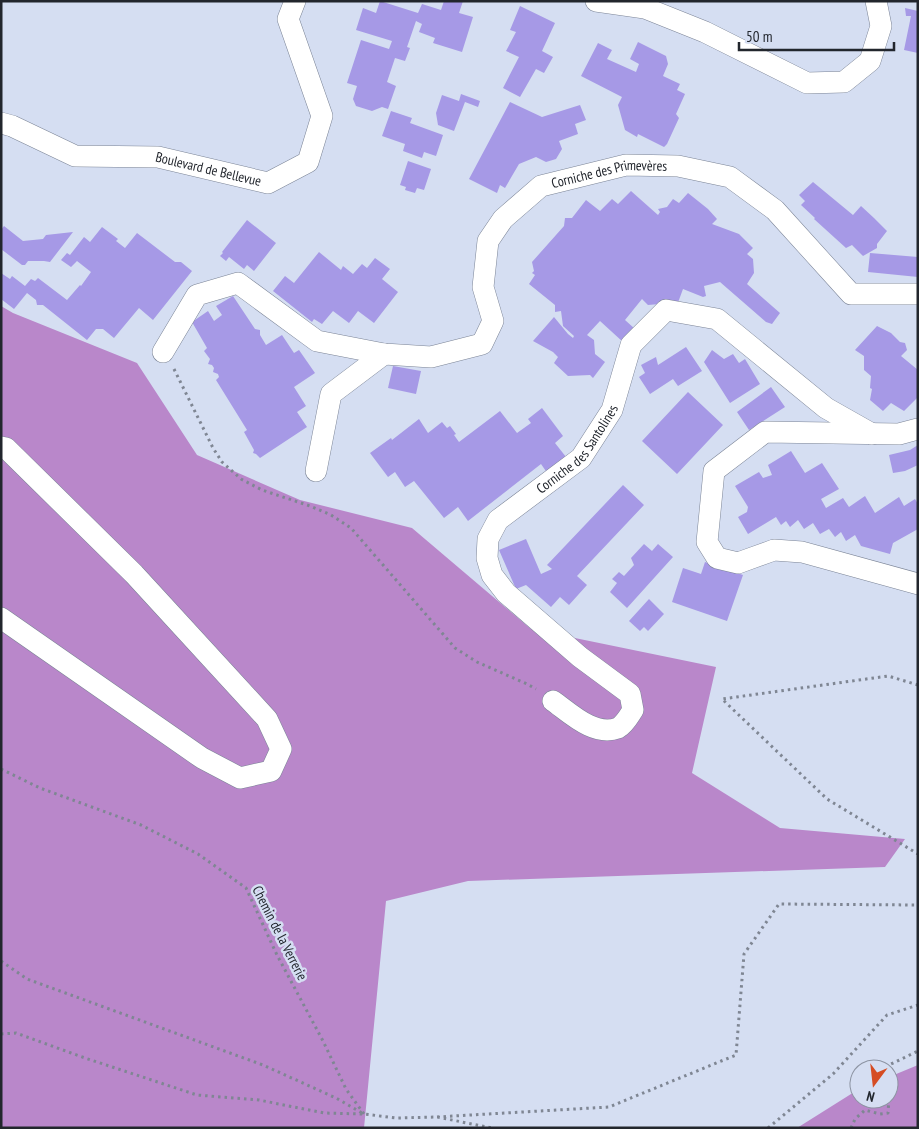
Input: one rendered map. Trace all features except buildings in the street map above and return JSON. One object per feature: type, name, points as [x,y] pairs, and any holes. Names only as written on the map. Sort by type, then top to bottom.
[{"type":"street","name":"Boulevard de Bellevue","points":[[1,123],[12,126],[75,156],[158,158],[268,183],[308,162],[322,116],[288,19],[294,1]]},
{"type":"street","points":[[596,1],[645,8],[705,32],[807,83],[844,82],[870,61],[881,26],[876,1]]},
{"type":"street","name":"Corniche des Primevères","points":[[163,352],[197,295],[238,283],[317,341],[384,354],[431,358],[482,344],[493,321],[483,288],[488,240],[503,219],[541,186],[626,165],[678,166],[730,178],[775,210],[851,294],[918,294]]},
{"type":"street","name":"Corniche des Santolines","points":[[553,701],[585,723],[599,730],[617,728],[625,722],[633,710],[630,694],[580,657],[506,593],[492,575],[487,558],[488,539],[498,520],[581,458],[612,410],[631,345],[666,310],[717,319],[826,408],[872,434],[899,434],[918,429]]},
{"type":"street","points":[[316,471],[331,394],[384,354]]},
{"type":"street","points":[[872,434],[765,432],[714,470],[707,542],[717,558],[738,563],[774,550],[802,552],[918,584]]},
{"type":"street","points":[[1,446],[6,448],[134,574],[267,719],[281,749],[271,771],[240,778],[202,758],[1,618]]},
{"type":"path","points":[[163,352],[173,366],[213,448],[222,462],[241,479],[262,490],[331,515],[350,528],[455,648],[477,662],[527,684],[553,701]]},
{"type":"path","points":[[918,685],[888,676],[722,699],[827,799],[918,854]]},
{"type":"path","name":"Chemin de la Verrerie","points":[[1,769],[40,788],[141,824],[198,854],[246,888],[277,955],[323,1040],[346,1089],[364,1114]]},
{"type":"path","points":[[1,1034],[16,1032],[94,1061],[197,1095],[259,1100],[324,1112],[396,1118],[609,1106],[736,1055],[744,954],[778,904],[918,904]]},
{"type":"path","points":[[1,961],[28,979],[263,1065],[336,1098],[364,1114]]},
{"type":"path","points":[[768,1128],[833,1074],[887,1015],[918,1005]]},
{"type":"path","points":[[899,1060],[918,1051]]},
{"type":"path","points":[[851,1128],[856,1119],[865,1110],[880,1114],[888,1113],[888,1109]]},
{"type":"path","points":[[438,1117],[492,1128]]},
{"type":"shaded area","points":[[1,306],[13,313],[137,363],[197,455],[300,500],[412,528],[531,629],[716,667],[692,773],[780,828],[905,839],[885,867],[468,881],[386,901],[364,1128],[1,1128]]},
{"type":"shaded area","points":[[918,1065],[918,1128],[797,1128],[849,1095],[849,1109],[899,1109],[899,1073]]}]
